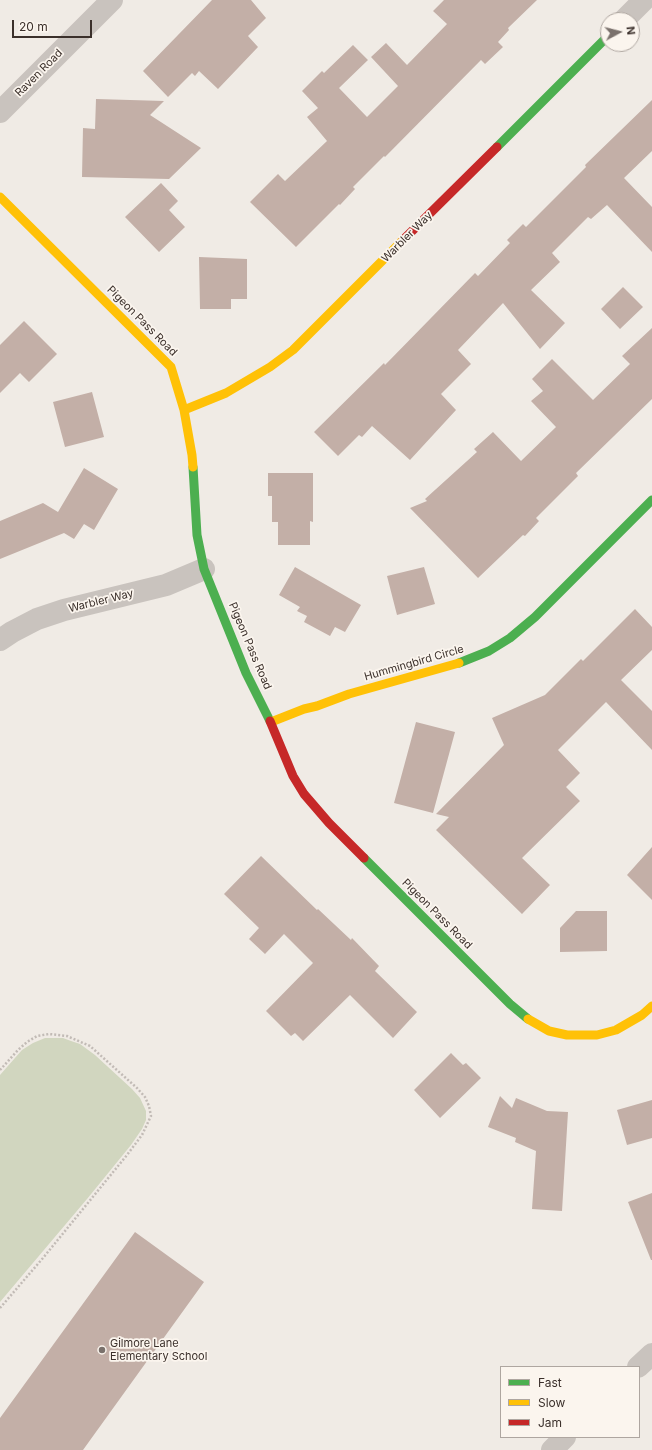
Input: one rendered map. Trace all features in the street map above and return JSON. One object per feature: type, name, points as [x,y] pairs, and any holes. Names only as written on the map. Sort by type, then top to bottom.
[{"type":"street","name":"Raven Road","points":[[0,112],[112,0]]},
{"type":"street","points":[[632,12],[644,0]]},
{"type":"street","name":"Warbler Way","points":[[184,410],[226,393],[270,367],[293,350],[600,44]]},
{"type":"street","name":"Pigeon Pass Road","points":[[0,197],[171,367],[184,410],[192,455],[197,535],[204,569],[246,673],[271,722],[293,776],[304,794],[329,823],[510,1004],[532,1022],[549,1031],[561,1034],[585,1036],[597,1035],[616,1030],[642,1015],[652,1006]]},
{"type":"street","name":"Hummingbird Circle","points":[[271,722],[348,694],[452,666],[489,651],[510,638],[534,617],[652,500]]},
{"type":"street","name":"Warbler Way","points":[[0,640],[37,619],[64,610],[166,585],[204,569]]},
{"type":"street","points":[[639,1366],[652,1354]]},
{"type":"street","points":[[552,1450],[564,1438]]},
{"type":"path","points":[[0,1070],[18,1050],[37,1036],[49,1034],[67,1036],[90,1046],[137,1088],[145,1097],[151,1116],[142,1135],[127,1155],[0,1308]]},
{"type":"green space","points":[[45,1038],[63,1038],[80,1044],[95,1055],[140,1098],[146,1111],[146,1120],[142,1129],[131,1145],[0,1302],[0,1075],[22,1050]]},
{"type":"building","points":[[212,0],[251,0],[266,18],[248,36],[258,47],[218,89],[199,71],[195,76],[192,73],[168,97],[143,71]]},
{"type":"building","points":[[444,0],[537,0],[508,28],[509,30],[498,42],[503,47],[485,64],[481,60],[385,157],[384,156],[353,187],[355,189],[340,205],[339,204],[296,247],[250,202],[278,174],[285,181],[327,141],[307,117],[318,108],[302,91],[322,71],[324,73],[353,45],[368,60],[339,88],[367,117],[398,86],[371,57],[386,43],[407,65],[447,24],[433,11]]},
{"type":"building","points":[[96,99],[164,101],[150,115],[201,148],[169,179],[82,177],[83,128],[95,129]]},
{"type":"building","points":[[652,100],[652,151],[624,178],[652,207],[652,252],[607,205],[591,219],[588,217],[552,253],[560,262],[531,290],[565,323],[540,349],[503,303],[458,350],[471,364],[441,394],[456,410],[410,460],[372,426],[362,437],[359,435],[338,456],[314,432],[384,363],[385,365],[475,273],[478,276],[510,243],[507,240],[523,224],[526,227],[586,167],[585,165]]},
{"type":"building","points":[[161,183],[178,201],[169,210],[185,227],[159,252],[125,217]]},
{"type":"building","points":[[199,257],[247,259],[247,299],[231,299],[231,309],[200,309]]},
{"type":"building","points":[[623,287],[643,307],[620,329],[601,309]]},
{"type":"building","points":[[24,321],[57,354],[29,382],[20,373],[0,393],[0,345]]},
{"type":"building","points":[[652,328],[652,399],[576,473],[578,476],[536,518],[539,521],[525,536],[523,535],[478,578],[410,508],[427,501],[425,499],[477,452],[474,449],[493,432],[521,461],[556,427],[531,401],[543,391],[532,379],[552,359],[593,400],[630,364],[622,356]]},
{"type":"building","points":[[92,392],[104,437],[65,447],[53,402]]},
{"type":"building","points":[[84,468],[118,489],[94,530],[84,524],[74,539],[64,533],[0,559],[0,521],[43,503],[58,512]]},
{"type":"building","points":[[268,473],[313,473],[313,522],[310,521],[310,545],[278,545],[278,522],[272,522],[272,496],[268,496]]},
{"type":"building","points":[[295,567],[361,605],[345,632],[335,627],[330,636],[304,622],[307,616],[297,611],[300,607],[279,595]]},
{"type":"building","points":[[424,567],[435,604],[397,615],[387,576]]},
{"type":"building","points":[[635,609],[652,627],[652,650],[621,680],[652,711],[652,750],[606,702],[558,750],[580,773],[566,787],[580,801],[522,858],[550,885],[522,914],[436,830],[449,817],[436,814],[504,745],[492,718],[545,695],[581,659],[583,661]]},
{"type":"building","points":[[416,722],[455,732],[433,813],[394,803]]},
{"type":"building","points":[[652,847],[652,900],[627,875]]},
{"type":"building","points":[[261,856],[317,910],[318,909],[351,940],[352,938],[379,966],[375,971],[417,1012],[393,1038],[350,995],[303,1041],[295,1033],[291,1036],[266,1011],[313,963],[284,934],[265,954],[249,939],[259,928],[224,894]]},
{"type":"building","points":[[576,911],[607,911],[607,951],[560,952],[560,928]]},
{"type":"building","points":[[451,1053],[463,1065],[466,1063],[481,1078],[440,1118],[414,1090]]},
{"type":"building","points":[[500,1096],[512,1108],[516,1098],[547,1111],[568,1112],[562,1211],[532,1209],[536,1151],[515,1142],[516,1138],[488,1127]]},
{"type":"building","points":[[652,1100],[652,1138],[627,1145],[617,1110]]},
{"type":"building","points":[[652,1193],[652,1260],[651,1260],[628,1202]]},
{"type":"building","name":"Gilmore Lane Elementary School","points":[[135,1232],[204,1282],[83,1450],[0,1450],[0,1418]]},
{"type":"traffic: fast","points":[[497,147],[600,44]]},
{"type":"traffic: fast","points":[[193,467],[197,535],[204,569],[246,673],[270,721]]},
{"type":"traffic: fast","points":[[459,663],[489,651],[510,638],[535,617],[652,500]]},
{"type":"traffic: fast","points":[[364,858],[510,1004],[528,1019]]},
{"type":"traffic: slow","points":[[0,197],[171,367],[184,410],[193,467]]},
{"type":"traffic: slow","points":[[184,410],[226,393],[270,367],[293,350],[403,240]]},
{"type":"traffic: slow","points":[[271,722],[349,694],[459,663]]},
{"type":"traffic: slow","points":[[528,1019],[549,1031],[567,1035],[597,1035],[616,1030],[642,1015],[652,1006]]},
{"type":"traffic: jam","points":[[403,240],[497,147]]},
{"type":"traffic: jam","points":[[270,721],[293,776],[304,794],[329,823],[364,858]]},
{"type":"place","name":"Gilmore Lane Elementary School","points":[[102,1350]]}]
